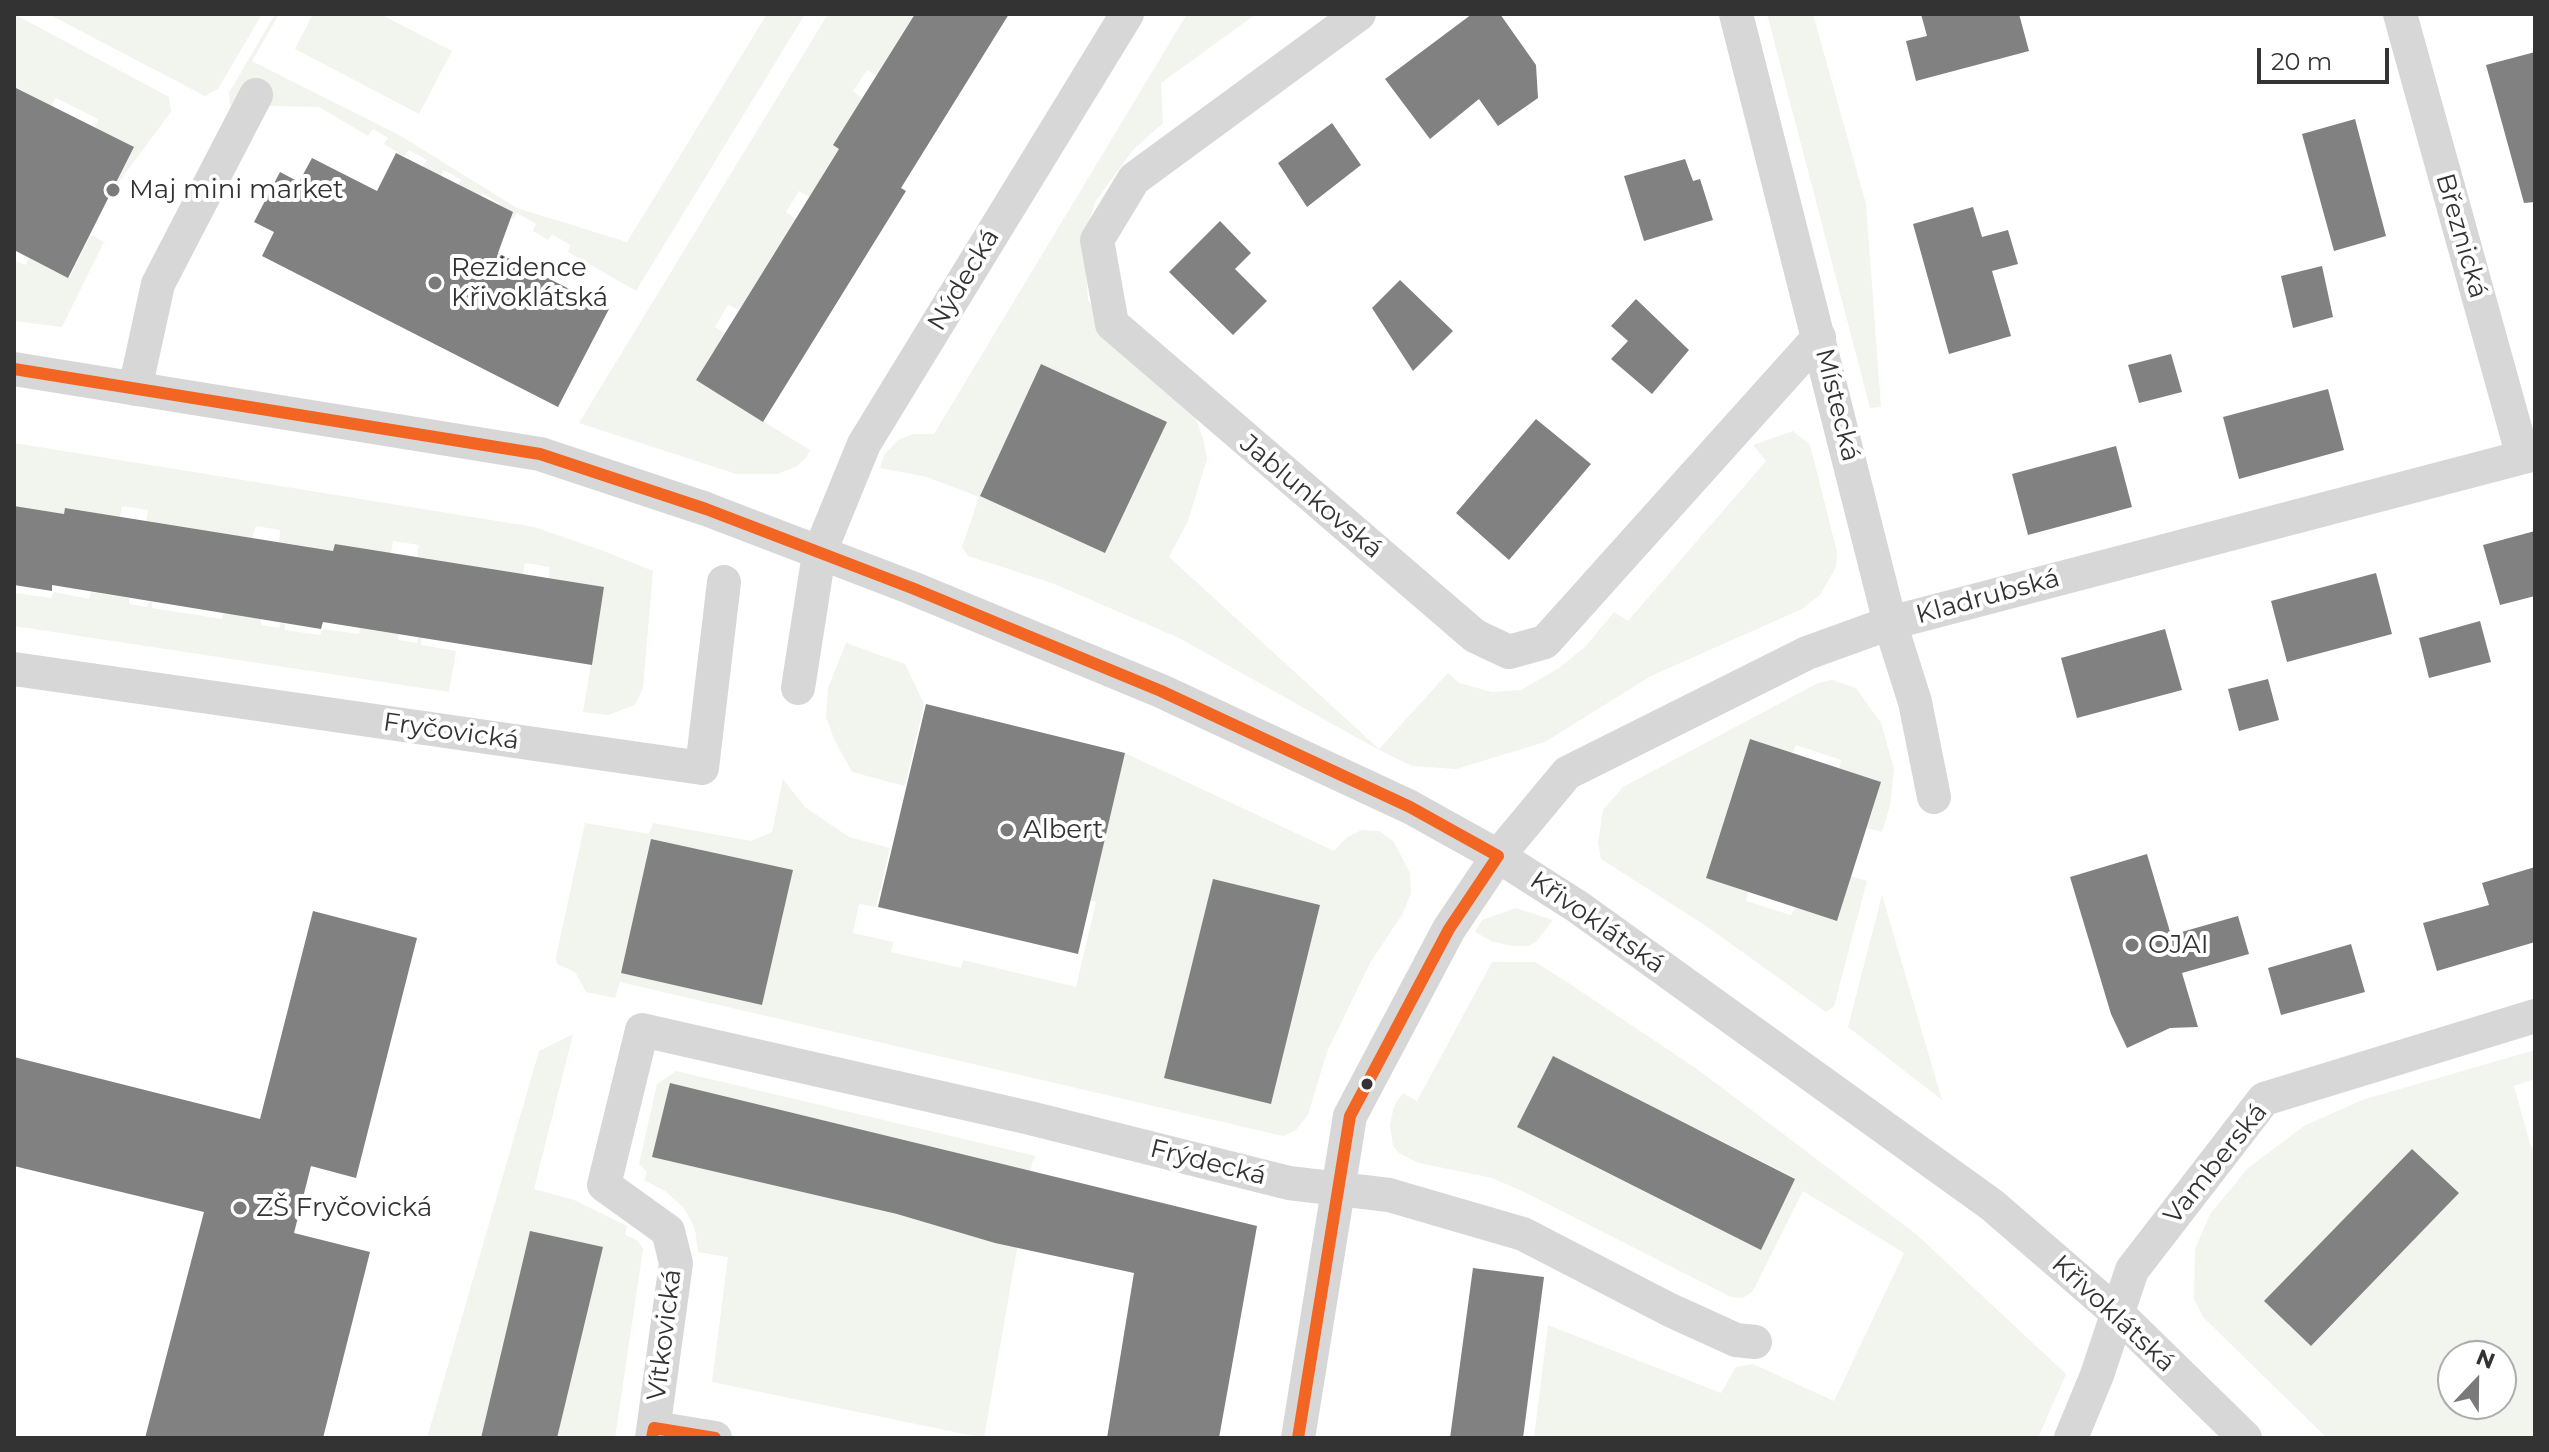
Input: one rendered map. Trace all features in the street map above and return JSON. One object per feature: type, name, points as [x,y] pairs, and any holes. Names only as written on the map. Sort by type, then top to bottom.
[{"type":"street","name":"Nýdecká","points":[[819,554],[864,444],[1127,14]]},
{"type":"street","name":"Jablunkovská","points":[[1359,14],[1134,179],[1097,240],[1112,324],[1475,636],[1509,652],[1545,642],[1819,337]]},
{"type":"street","name":"Místecká","points":[[1736,14],[1890,623],[1915,702],[1934,797]]},
{"type":"street","name":"Březnická","points":[[2400,14],[2529,456]]},
{"type":"street","points":[[135,389],[158,284],[256,95]]},
{"type":"street","name":"Křivoklátská","points":[[14,369],[540,454],[706,509],[912,588],[1161,691],[1410,807],[1498,856],[1578,907],[1992,1205],[2117,1313],[2245,1438]]},
{"type":"street","name":"Kladrubská","points":[[1298,1438],[1335,1190],[1350,1116],[1449,929],[1498,856],[1567,773],[1807,653],[1890,623],[2529,456]]},
{"type":"street","points":[[798,688],[819,554]]},
{"type":"street","name":"Fryčovická","points":[[14,669],[702,768],[724,582]]},
{"type":"street","name":"Vamberská","points":[[2071,1438],[2132,1270],[2264,1099],[2535,1016]]},
{"type":"street","name":"Frýdecká","points":[[642,1030],[1030,1118],[1289,1183],[1389,1195],[1523,1234],[1670,1310],[1736,1340],[1755,1342]]},
{"type":"street","name":"Vítkovická","points":[[642,1030],[604,1185],[668,1231],[676,1263],[653,1433]]},
{"type":"street","points":[[653,1433],[715,1438]]},
{"type":"shaded area","points":[[14,14],[169,97],[171,112],[113,190],[134,148],[95,128],[98,119],[56,98],[51,106],[14,86]]},
{"type":"shaded area","points":[[48,14],[262,14],[218,89],[205,96]]},
{"type":"shaded area","points":[[275,14],[279,14],[252,61],[401,136],[517,208],[627,242],[767,14],[805,14],[636,291],[568,252],[570,245],[552,234],[548,240],[533,231],[536,224],[517,213],[513,219],[497,210],[500,204],[482,193],[478,199],[457,187],[461,180],[444,170],[440,177],[422,167],[427,160],[409,150],[404,156],[384,144],[388,138],[373,129],[368,136],[319,107],[230,105],[229,93]]},
{"type":"shaded area","points":[[313,14],[380,14],[452,51],[419,114],[295,49]]},
{"type":"shaded area","points":[[828,14],[917,14],[877,76],[867,70],[853,91],[863,99],[834,145],[840,149],[810,197],[799,191],[786,212],[796,219],[739,310],[728,305],[715,327],[725,333],[696,380],[810,450],[806,458],[797,466],[778,474],[736,474],[579,423]]},
{"type":"shaded area","points":[[1187,14],[1256,14],[1161,83],[1163,123],[1133,150],[1095,202],[1084,240],[1088,300],[1111,336],[1194,414],[1203,438],[1207,459],[1188,521],[1169,557],[1379,749],[1448,673],[1459,683],[1492,692],[1521,690],[1559,668],[1585,647],[1614,612],[1628,621],[1766,461],[1753,445],[1793,431],[1810,445],[1837,552],[1836,567],[1820,595],[1802,609],[1651,676],[1545,742],[1456,769],[1412,766],[1379,750],[1179,638],[1052,583],[968,556],[962,547],[979,497],[927,477],[880,468],[884,455],[898,440],[913,434],[934,434]],"holes":[[[1041,364],[1166,422],[1105,553],[981,496]]]},
{"type":"shaded area","points":[[1767,14],[1813,14],[1866,204],[1881,407],[1870,408]]},
{"type":"shaded area","points":[[91,235],[104,242],[62,327],[14,321],[14,260],[25,265],[29,258],[69,278]]},
{"type":"shaded area","points":[[14,443],[534,527],[601,550],[653,571],[643,688],[635,705],[608,715],[583,712],[604,588],[549,578],[550,567],[525,563],[523,575],[417,557],[419,545],[393,541],[391,554],[337,544],[334,551],[279,542],[280,530],[256,526],[252,538],[146,522],[148,510],[122,506],[120,517],[67,508],[64,514],[14,507]]},
{"type":"shaded area","points":[[14,586],[15,593],[51,598],[54,592],[89,599],[91,592],[129,598],[129,604],[147,607],[152,602],[152,608],[222,619],[223,613],[261,619],[261,625],[279,628],[281,623],[285,624],[285,630],[320,635],[323,629],[359,634],[360,628],[398,634],[398,640],[417,643],[418,637],[422,638],[421,645],[456,651],[449,692],[14,626]]},
{"type":"shaded area","points":[[846,643],[905,664],[924,704],[905,786],[852,772],[834,739],[826,717],[828,688]]},
{"type":"shaded area","points":[[1832,680],[1856,688],[1881,723],[1894,769],[1890,806],[1882,832],[1867,828],[1881,782],[1839,768],[1841,760],[1796,745],[1792,753],[1750,739],[1706,877],[1748,892],[1746,901],[1791,915],[1795,907],[1837,921],[1851,876],[1867,881],[1834,1006],[1826,1012],[1706,926],[1601,859],[1598,843],[1603,810],[1623,787],[1818,683]]},
{"type":"shaded area","points":[[1125,753],[1334,851],[1347,837],[1362,830],[1379,831],[1394,842],[1410,873],[1411,893],[1403,913],[1370,963],[1327,1052],[1308,1115],[1295,1131],[1283,1136],[620,982],[615,998],[586,992],[575,972],[557,964],[556,957],[585,823],[649,834],[653,823],[751,841],[772,832],[783,779],[805,807],[849,837],[890,848],[876,907],[859,904],[853,933],[893,942],[891,952],[961,968],[963,960],[1076,987],[1096,902],[1089,900]],"holes":[[[651,839],[793,871],[762,1005],[713,994],[677,954],[670,984],[621,973]],[[1213,879],[1320,905],[1271,1104],[1165,1078]]]},
{"type":"shaded area","points":[[1882,895],[1942,1100],[1848,1027]]},
{"type":"shaded area","points":[[1516,908],[1553,920],[1536,942],[1528,946],[1512,946],[1491,941],[1475,932],[1482,920]]},
{"type":"shaded area","points":[[1492,962],[1535,962],[1697,1069],[1916,1234],[2066,1374],[2038,1438],[1534,1438],[1548,1325],[1721,1393],[1736,1367],[1753,1364],[1834,1401],[1904,1253],[1803,1191],[1753,1291],[1743,1298],[1731,1297],[1492,1178],[1419,1163],[1399,1153],[1393,1146],[1390,1125],[1394,1106],[1403,1093],[1417,1101]],"holes":[[[1554,1057],[1795,1178],[1761,1249]]]},
{"type":"shaded area","points":[[573,1034],[534,1189],[574,1200],[627,1226],[625,1235],[637,1240],[643,1249],[615,1438],[557,1438],[581,1336],[481,1438],[427,1438],[539,1051]]},
{"type":"shaded area","points":[[2535,1050],[2535,1079],[2514,1086],[2531,1147],[2535,1146],[2535,1438],[2327,1438],[2203,1317],[2194,1299],[2195,1249],[2210,1214],[2248,1168],[2304,1126],[2362,1100]],"holes":[[[2412,1149],[2458,1192],[2310,1345],[2265,1301]]]},
{"type":"shaded area","points":[[676,1071],[1036,1156],[1032,1163],[984,1438],[712,1382],[728,1257],[698,1252],[695,1229],[684,1208],[665,1191],[644,1180],[647,1172],[639,1164],[657,1084]],"holes":[[[672,1084],[1006,1166],[993,1242],[897,1214],[653,1157]]]},
{"type":"building","points":[[915,14],[1009,14],[901,188],[906,191],[763,422],[696,380],[839,149],[833,145]]},
{"type":"building","points":[[1472,14],[1500,14],[1536,65],[1538,98],[1498,126],[1479,99],[1430,139],[1385,79]]},
{"type":"building","points":[[1921,14],[2019,14],[2029,51],[1916,81],[1906,41],[1927,36]]},
{"type":"building","points":[[2535,52],[2535,202],[2524,203],[2486,65]]},
{"type":"building","points":[[14,87],[134,147],[68,278],[14,250]]},
{"type":"building","points":[[2355,119],[2386,236],[2334,251],[2302,134]]},
{"type":"building","points":[[1332,123],[1361,165],[1307,207],[1278,163]]},
{"type":"building","name":"Rezidence Křivoklátská","points":[[396,153],[513,212],[498,253],[609,309],[558,407],[262,256],[274,232],[254,222],[280,172],[299,182],[312,158],[377,191]]},
{"type":"building","points":[[1685,159],[1693,181],[1700,179],[1713,220],[1644,241],[1624,176]]},
{"type":"building","points":[[1973,207],[1982,237],[2008,230],[2018,264],[1992,271],[2011,336],[1949,354],[1913,224]]},
{"type":"building","points":[[1220,221],[1251,253],[1235,269],[1267,301],[1233,335],[1169,272]]},
{"type":"building","points":[[2322,266],[2333,317],[2293,328],[2281,276]]},
{"type":"building","points":[[1400,280],[1453,331],[1413,371],[1372,308]]},
{"type":"building","points":[[1636,299],[1689,350],[1652,394],[1611,359],[1628,341],[1611,326]]},
{"type":"building","points":[[2171,354],[2182,392],[2139,403],[2128,365]]},
{"type":"building","points":[[1041,364],[1167,422],[1105,553],[980,496]]},
{"type":"building","points":[[2328,389],[2344,450],[2239,479],[2223,417]]},
{"type":"building","points":[[1536,419],[1591,464],[1509,560],[1456,513]]},
{"type":"building","points":[[2116,446],[2132,507],[2028,535],[2012,474]]},
{"type":"building","points":[[14,506],[64,514],[65,508],[333,551],[335,544],[604,587],[592,665],[323,622],[321,629],[52,585],[52,591],[14,585]]},
{"type":"building","points":[[2535,531],[2535,596],[2500,605],[2483,545]]},
{"type":"building","points":[[2376,573],[2392,634],[2287,662],[2271,601]]},
{"type":"building","points":[[2480,621],[2491,662],[2429,678],[2419,638]]},
{"type":"building","points":[[2165,629],[2182,690],[2077,718],[2061,658]]},
{"type":"building","points":[[2268,679],[2279,720],[2239,731],[2228,689]]},
{"type":"building","points":[[926,704],[1125,753],[1078,954],[878,907]]},
{"type":"building","points":[[1750,739],[1881,782],[1837,921],[1706,878]]},
{"type":"building","points":[[651,839],[793,870],[762,1005],[621,973]]},
{"type":"building","name":"OJAI","points":[[2147,854],[2171,935],[2238,916],[2249,954],[2182,973],[2198,1027],[2170,1028],[2127,1048],[2111,1014],[2070,877]]},
{"type":"building","points":[[2535,867],[2535,942],[2437,971],[2423,923],[2489,905],[2482,883]]},
{"type":"building","points":[[1213,879],[1320,905],[1271,1104],[1164,1078]]},
{"type":"building","points":[[313,911],[417,938],[356,1178],[311,1166],[294,1233],[370,1252],[323,1438],[145,1438],[204,1212],[14,1166],[14,1057],[260,1119]]},
{"type":"building","points":[[2351,944],[2365,992],[2281,1015],[2268,968]]},
{"type":"building","points":[[1553,1056],[1795,1179],[1761,1250],[1517,1127]]},
{"type":"building","points":[[670,1083],[1257,1226],[1219,1438],[1107,1438],[1134,1273],[995,1243],[897,1214],[652,1157]]},
{"type":"building","points":[[2412,1149],[2459,1193],[2311,1346],[2264,1301]]},
{"type":"building","points":[[530,1231],[603,1247],[557,1438],[481,1438]]},
{"type":"building","points":[[1473,1268],[1544,1277],[1523,1438],[1450,1438]]},
{"type":"transit line","points":[[14,369],[540,454],[706,509],[912,588],[1161,691],[1410,807],[1498,856]]},
{"type":"transit line","points":[[1298,1438],[1350,1116],[1449,929],[1498,856]]},
{"type":"transit line","points":[[652,1438],[654,1428],[715,1438]]},
{"type":"place","name":"Maj mini market","points":[[113,190]]},
{"type":"place","name":"Rezidence Křivoklátská","points":[[435,283]]},
{"type":"place","name":"Albert","points":[[1007,830]]},
{"type":"place","name":"OJAI","points":[[2132,945]]},
{"type":"place","name":"ZŠ Fryčovická","points":[[240,1208]]}]
